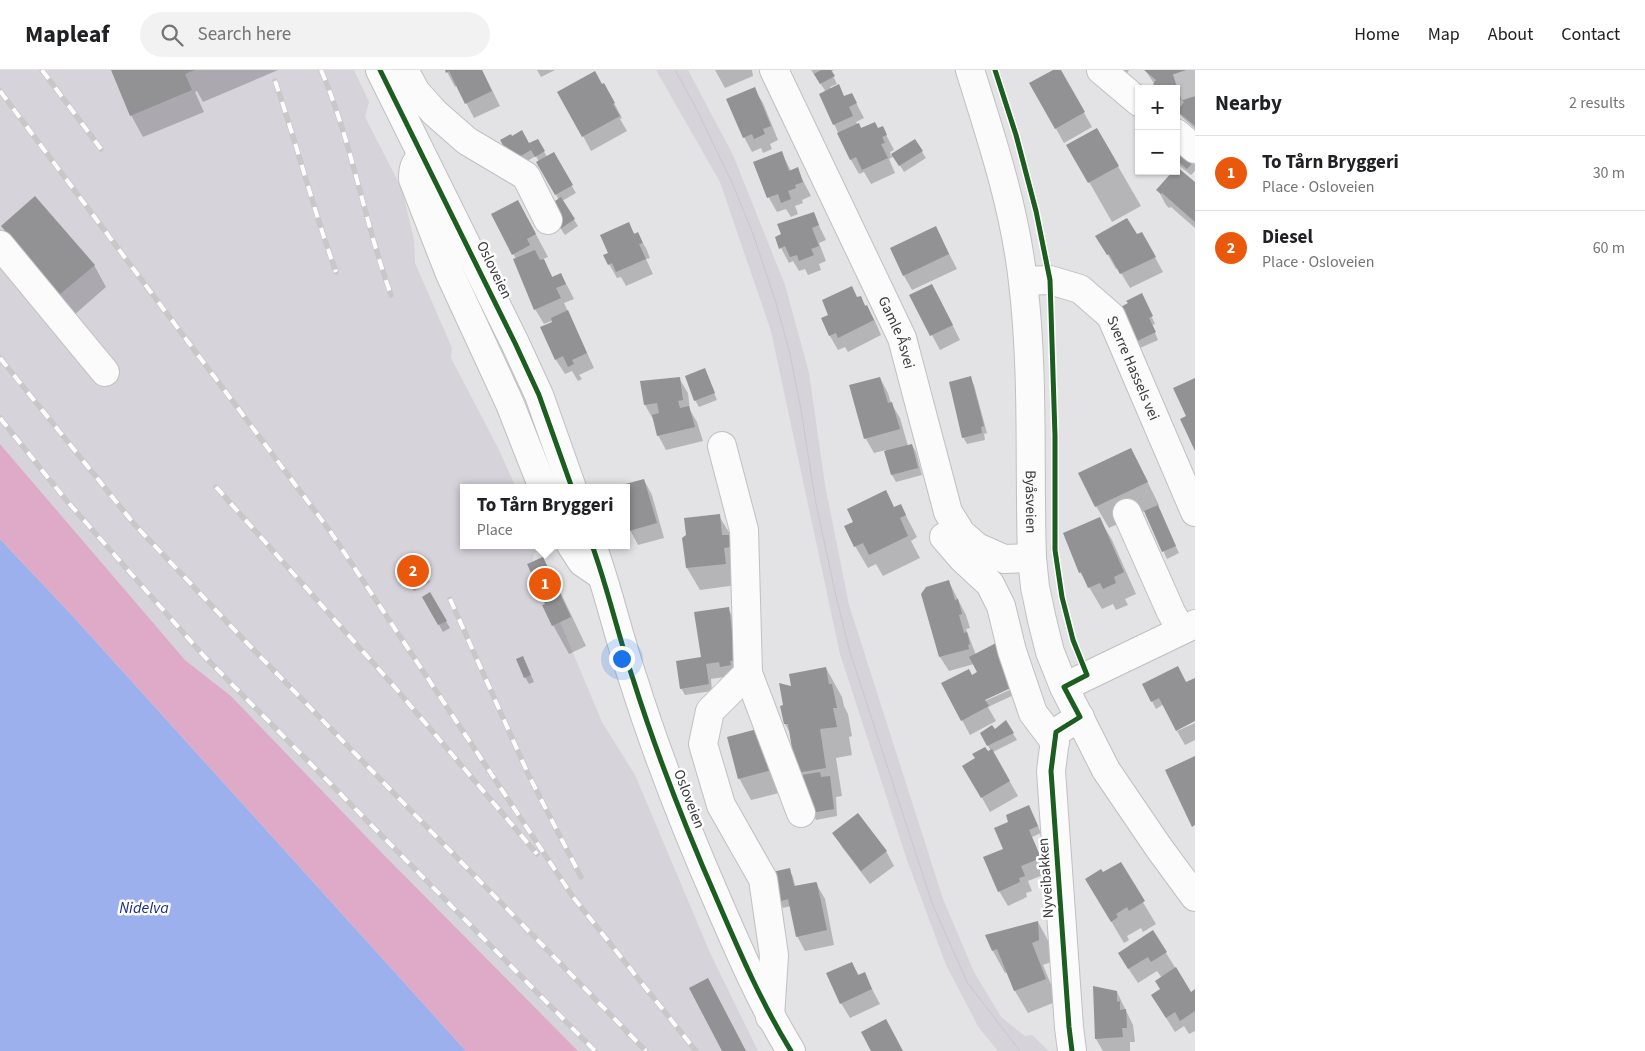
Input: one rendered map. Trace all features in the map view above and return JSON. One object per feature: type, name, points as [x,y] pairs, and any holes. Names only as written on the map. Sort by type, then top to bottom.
[{"type":"street","name":"Osloveien","points":[[380,70],[516,343],[539,395],[571,484]]},
{"type":"street","points":[[404,70],[416,92],[435,113],[467,142],[526,176],[548,220]]},
{"type":"street","name":"Gamle Åsvei","points":[[774,70],[902,338],[948,512],[961,534],[977,547],[1004,559],[1032,558]]},
{"type":"street","name":"Byåsveien","points":[[970,70],[1002,171],[1015,231],[1023,282],[1030,362],[1032,558],[1035,587],[1050,652],[1064,687],[1106,770],[1195,897]]},
{"type":"street","points":[[1101,70],[1135,99]]},
{"type":"street","points":[[1180,136],[1195,149]]},
{"type":"street","points":[[422,156],[416,162],[413,169],[413,179],[450,274],[510,404],[541,484]]},
{"type":"street","points":[[0,245],[105,372]]},
{"type":"street","points":[[450,274],[460,334],[509,445],[533,484]]},
{"type":"street","name":"Sverre Hassels vei","points":[[1023,282],[1050,280],[1080,289],[1111,316],[1195,512]]},
{"type":"street","points":[[722,446],[744,530],[748,673],[801,813]]},
{"type":"street","points":[[925,500],[937,529],[962,558],[990,584],[1002,606],[1012,651],[1033,713],[1054,742]]},
{"type":"street","points":[[1064,687],[1188,627],[1171,612],[1127,513]]},
{"type":"street","points":[[574,549],[582,562],[603,576]]},
{"type":"street","name":"Osloveien","points":[[593,549],[603,576],[632,679],[698,858],[770,1017],[791,1051]]},
{"type":"street","name":"Osloveien","points":[[748,673],[710,711],[703,744],[721,805],[763,879],[774,956],[770,1017]]},
{"type":"street","points":[[1054,742],[1056,732],[1080,717]]},
{"type":"street","name":"Nyveibakken","points":[[1054,742],[1051,770],[1072,1051]]},
{"type":"shaded area","points":[[0,70],[354,70],[369,102],[365,117],[402,189],[414,240],[415,263],[452,348],[451,358],[499,450],[514,484],[460,484],[460,549],[545,549],[534,553],[533,561],[527,564],[545,603],[543,605],[560,622],[602,722],[635,775],[711,955],[758,1051],[578,1051],[383,854],[231,696],[185,660],[0,444]]},
{"type":"shaded area","points":[[656,70],[688,70],[733,155],[785,285],[809,373],[825,485],[849,605],[943,899],[974,972],[1001,1017],[1025,1036],[1032,1035],[1049,1051],[998,1051],[979,1028],[946,965],[907,860],[840,654],[771,331],[720,182]]},
{"type":"shaded area","points":[[0,444],[185,660],[231,696],[383,854],[578,1051],[466,1051],[69,612],[0,539]]},
{"type":"water","name":"Nidelva","points":[[0,539],[69,612],[466,1051],[0,1051]]},
{"type":"building","points":[[111,70],[195,70],[185,74],[192,90],[130,116]]},
{"type":"building","points":[[445,70],[482,70],[492,91],[465,104],[449,71],[446,73]]},
{"type":"building","points":[[821,70],[831,70],[835,76],[820,84],[814,74]]},
{"type":"building","points":[[1053,70],[1061,70],[1085,112],[1055,129],[1029,83]]},
{"type":"building","points":[[1144,70],[1195,70],[1195,92],[1192,95],[1195,97],[1195,126],[1180,114],[1180,107],[1184,102],[1180,99],[1180,85],[1154,85],[1156,80]]},
{"type":"building","points":[[595,71],[602,84],[604,83],[620,116],[582,137],[557,92]]},
{"type":"building","points":[[839,84],[844,96],[852,93],[857,103],[849,107],[853,116],[833,125],[819,94]]},
{"type":"building","points":[[755,87],[771,126],[763,129],[765,134],[754,139],[752,134],[743,138],[726,99]]},
{"type":"building","points":[[875,122],[878,128],[883,126],[887,135],[882,137],[885,143],[881,144],[888,158],[862,170],[856,157],[850,160],[837,133],[859,123],[861,128]]},
{"type":"building","points":[[1097,128],[1119,166],[1088,183],[1066,145]]},
{"type":"building","points":[[522,130],[529,143],[538,139],[545,151],[535,157],[531,150],[512,161],[500,140]]},
{"type":"building","points":[[915,139],[923,151],[899,166],[891,154]]},
{"type":"building","points":[[1180,148],[1195,160],[1187,169],[1180,163]]},
{"type":"building","points":[[782,151],[789,171],[798,167],[803,182],[795,185],[796,188],[788,191],[791,199],[781,203],[778,194],[767,198],[753,162]]},
{"type":"building","points":[[554,152],[573,185],[555,195],[536,162]]},
{"type":"building","points":[[1180,169],[1195,182],[1195,222],[1162,193],[1156,190],[1169,175],[1180,175]]},
{"type":"building","points":[[35,196],[95,265],[60,294],[1,226]]},
{"type":"building","points":[[561,197],[575,219],[560,229],[546,207]]},
{"type":"building","points":[[518,200],[536,234],[527,239],[530,245],[512,255],[491,214]]},
{"type":"building","points":[[814,212],[819,225],[812,228],[819,246],[811,249],[814,255],[799,261],[797,255],[790,257],[785,246],[779,249],[775,237],[781,234],[777,224]]},
{"type":"building","points":[[1127,218],[1137,234],[1142,232],[1156,257],[1120,274],[1109,254],[1107,255],[1095,236]]},
{"type":"building","points":[[629,222],[634,234],[638,232],[643,243],[639,244],[646,259],[616,272],[612,263],[608,265],[603,255],[608,253],[600,235]]},
{"type":"building","points":[[936,226],[949,254],[903,276],[890,248]]},
{"type":"building","points":[[535,250],[540,260],[544,259],[552,277],[561,273],[566,284],[556,288],[561,298],[534,310],[513,259]]},
{"type":"building","points":[[932,284],[953,325],[930,336],[909,295]]},
{"type":"building","points":[[852,286],[857,297],[861,296],[865,306],[867,305],[874,320],[838,338],[836,333],[829,336],[821,318],[828,315],[822,300]]},
{"type":"building","points":[[1142,293],[1153,316],[1149,318],[1156,332],[1135,342],[1119,308],[1128,303],[1126,301]]},
{"type":"building","points":[[568,310],[587,353],[572,360],[574,364],[568,367],[563,356],[555,360],[540,327],[552,322],[551,318]]},
{"type":"building","points":[[705,368],[715,393],[694,401],[685,376]]},
{"type":"building","points":[[971,376],[984,426],[981,427],[982,433],[962,438],[949,382]]},
{"type":"building","points":[[680,377],[683,400],[678,401],[680,408],[689,406],[695,427],[657,436],[652,415],[659,413],[657,403],[644,405],[640,381]]},
{"type":"building","points":[[880,377],[888,403],[892,402],[900,429],[864,439],[849,385]]},
{"type":"building","points":[[1195,378],[1195,451],[1180,419],[1186,416],[1173,388]]},
{"type":"building","points":[[912,444],[918,468],[891,475],[884,451]]},
{"type":"building","points":[[1131,448],[1148,482],[1095,507],[1078,473]]},
{"type":"building","points":[[644,479],[657,523],[630,531],[630,484],[625,484]]},
{"type":"building","points":[[886,490],[894,507],[901,504],[906,515],[900,518],[908,536],[869,555],[863,543],[854,547],[844,526],[853,522],[847,509]]},
{"type":"building","points":[[1158,505],[1176,546],[1162,552],[1144,511]]},
{"type":"building","points":[[720,514],[722,535],[729,535],[731,547],[724,548],[726,564],[686,568],[682,538],[686,535],[684,518]]},
{"type":"building","points":[[1100,517],[1124,572],[1114,577],[1116,583],[1103,589],[1100,583],[1088,588],[1081,572],[1079,573],[1063,533]]},
{"type":"building","points":[[418,557],[428,575],[409,585],[399,567]]},
{"type":"building","points":[[543,557],[571,617],[552,626],[542,605],[545,604],[527,564]]},
{"type":"building","points":[[949,580],[955,600],[958,599],[962,614],[959,615],[964,633],[967,632],[970,644],[968,645],[969,649],[939,657],[921,594],[926,587]]},
{"type":"building","points":[[430,592],[447,621],[438,625],[422,597]]},
{"type":"building","points":[[729,607],[732,630],[736,629],[736,660],[730,661],[731,665],[720,667],[719,662],[706,664],[709,684],[680,689],[676,661],[701,657],[694,612]]},
{"type":"building","points":[[996,643],[1006,661],[1015,686],[985,700],[989,706],[961,721],[941,683],[969,669],[972,675],[977,672],[969,657]]},
{"type":"building","points":[[523,656],[531,675],[524,678],[516,659]]},
{"type":"building","points":[[1178,666],[1186,682],[1195,678],[1195,721],[1176,731],[1159,698],[1151,702],[1142,684]]},
{"type":"building","points":[[826,667],[829,684],[832,684],[837,708],[833,708],[837,727],[820,729],[826,768],[796,773],[788,724],[784,724],[780,706],[783,705],[779,683],[791,686],[789,674]]},
{"type":"building","points":[[1006,720],[1014,733],[987,746],[980,733],[992,725],[995,729]]},
{"type":"building","points":[[761,728],[772,770],[738,779],[727,737]]},
{"type":"building","points":[[985,747],[988,751],[992,749],[1010,781],[981,798],[962,766],[975,758],[972,754]]},
{"type":"building","points":[[1195,756],[1195,825],[1192,827],[1165,770]]},
{"type":"building","points":[[820,772],[821,777],[830,776],[834,809],[811,813],[802,775]]},
{"type":"building","points":[[1029,805],[1038,826],[1029,830],[1041,858],[1021,866],[1025,876],[1019,878],[1020,882],[998,892],[983,857],[1003,849],[994,828],[1008,822],[1006,815]]},
{"type":"building","points":[[858,813],[887,851],[861,871],[832,833]]},
{"type":"building","points":[[1121,862],[1145,901],[1129,911],[1127,907],[1116,914],[1118,917],[1111,922],[1085,879],[1101,869],[1103,872]]},
{"type":"building","points":[[790,868],[794,886],[817,883],[827,930],[796,937],[788,899],[778,902],[772,872]]},
{"type":"building","points":[[1038,921],[1039,940],[1032,943],[1046,979],[1014,991],[997,949],[992,951],[985,935]]},
{"type":"building","points":[[1153,930],[1167,952],[1151,962],[1148,957],[1128,969],[1118,953]]},
{"type":"building","points":[[852,962],[858,975],[865,972],[872,989],[840,1004],[826,973]]},
{"type":"building","points":[[1176,967],[1191,992],[1195,989],[1195,1011],[1180,1021],[1175,1012],[1166,1018],[1151,995],[1160,989],[1155,981]]},
{"type":"building","points":[[708,978],[746,1051],[722,1051],[689,988]]},
{"type":"building","points":[[1093,986],[1117,991],[1117,1002],[1120,1001],[1120,1010],[1126,1009],[1127,1028],[1122,1028],[1123,1037],[1095,1039]]},
{"type":"building","points":[[886,1019],[903,1051],[871,1051],[861,1032]]},
{"type":"tunnel","points":[[1186,70],[1195,96]]},
{"type":"tram line","points":[[675,70],[696,108],[733,185],[753,234],[776,303],[790,354],[816,504],[849,649],[932,903],[967,982],[1020,1051]]},
{"type":"railway","points":[[42,70],[101,149]]},
{"type":"railway","points":[[321,70],[350,153],[373,239],[391,295]]},
{"type":"railway","points":[[275,81],[336,272]]},
{"type":"railway","points":[[0,91],[330,531],[573,897],[696,1051]]},
{"type":"railway","points":[[0,358],[135,525],[246,642],[646,1051]]},
{"type":"railway","points":[[0,418],[66,500],[203,655],[595,1051]]},
{"type":"railway","points":[[216,487],[392,684],[537,854]]},
{"type":"railway","points":[[450,599],[529,776],[581,877]]},
{"type":"cycle path","points":[[380,70],[539,395],[571,484]]},
{"type":"cycle path","points":[[995,70],[1016,135],[1036,211],[1050,280],[1055,436],[1055,550],[1062,597],[1073,640],[1087,675],[1064,687],[1080,717],[1056,732],[1051,771],[1072,1051]]},
{"type":"cycle path","points":[[593,549],[642,707],[683,819],[743,959],[770,1015],[791,1051]]},
{"type":"place","name":"Diesel","points":[[413,571]]},
{"type":"place","name":"To Tårn Bryggeri","points":[[545,584]]}]
